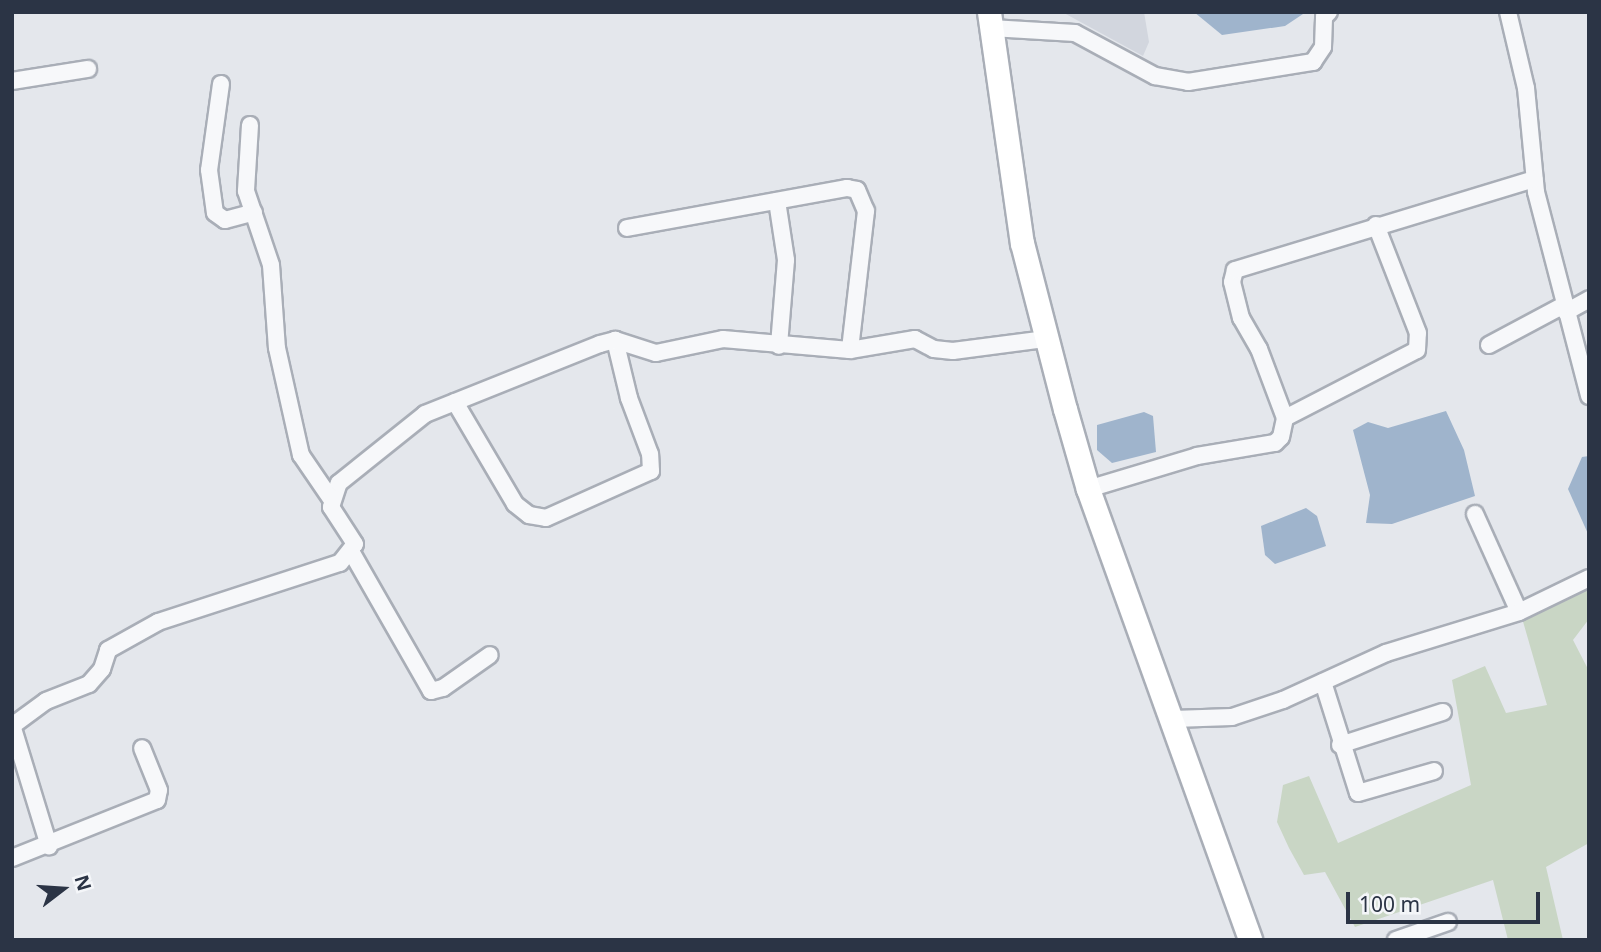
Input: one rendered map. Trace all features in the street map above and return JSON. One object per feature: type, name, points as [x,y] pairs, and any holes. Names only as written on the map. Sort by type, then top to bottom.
[{"type":"street","points":[[1250,940],[1173,719],[1088,489],[1045,339],[1022,243],[990,20],[1076,33],[1155,76],[1188,82],[1313,62],[1323,47],[1324,17],[1329,12]]},
{"type":"street","points":[[1508,12],[1526,88],[1534,179],[1589,396]]},
{"type":"street","points":[[12,81],[88,68]]},
{"type":"street","points":[[221,84],[209,170],[215,213],[225,220],[254,212]]},
{"type":"street","points":[[250,125],[245,178],[271,265],[277,348],[301,455],[331,499],[338,522],[353,537],[352,552],[430,691],[443,688],[490,655]]},
{"type":"street","points":[[1088,489],[1197,456],[1267,446],[1281,437],[1284,418],[1259,349],[1246,332],[1232,275],[1244,267],[1376,225],[1534,179]]},
{"type":"street","points":[[627,228],[847,188],[857,190],[864,199],[850,350]]},
{"type":"street","points":[[777,201],[786,260],[779,346]]},
{"type":"street","points":[[1284,418],[1417,349],[1418,333],[1376,225]]},
{"type":"street","points":[[1489,345],[1589,299]]},
{"type":"street","points":[[331,499],[340,483],[414,422],[455,402],[615,340],[656,353],[723,338],[779,346],[850,350],[915,339],[944,351],[1045,339]]},
{"type":"street","points":[[455,402],[515,504],[529,515],[546,518],[651,471],[650,454],[628,398],[615,340]]},
{"type":"street","points":[[1475,514],[1519,612]]},
{"type":"street","points":[[49,846],[12,725],[47,701],[89,684],[102,669],[108,650],[158,622],[332,567],[352,552]]},
{"type":"street","points":[[1173,719],[1232,717],[1323,682],[1386,653],[1519,612],[1589,578]]},
{"type":"street","points":[[1323,682],[1340,745],[1358,793],[1434,771]]},
{"type":"street","points":[[1340,745],[1443,712]]},
{"type":"street","points":[[12,858],[49,846],[157,800],[159,790],[142,748]]},
{"type":"street","points":[[1396,940],[1448,922]]},
{"type":"shaded area","points":[[1010,12],[1144,12],[1149,42],[1143,56],[1064,13]]},
{"type":"green space","points":[[1589,584],[1589,619],[1573,640],[1589,671],[1589,843],[1546,867],[1563,940],[1508,940],[1493,880],[1355,927],[1325,872],[1304,875],[1289,848],[1277,822],[1283,785],[1309,776],[1338,843],[1471,785],[1452,680],[1485,666],[1506,713],[1547,705],[1522,618]]},
{"type":"water","points":[[1194,12],[1306,12],[1285,26],[1222,35]]},
{"type":"water","points":[[1446,411],[1464,450],[1475,496],[1392,524],[1366,523],[1370,495],[1353,430],[1368,422],[1388,428]]},
{"type":"water","points":[[1144,412],[1153,416],[1156,452],[1112,463],[1097,450],[1097,425]]},
{"type":"water","points":[[1589,456],[1589,536],[1568,489],[1582,457]]},
{"type":"water","points":[[1306,508],[1317,516],[1326,546],[1275,564],[1265,555],[1261,526]]}]
